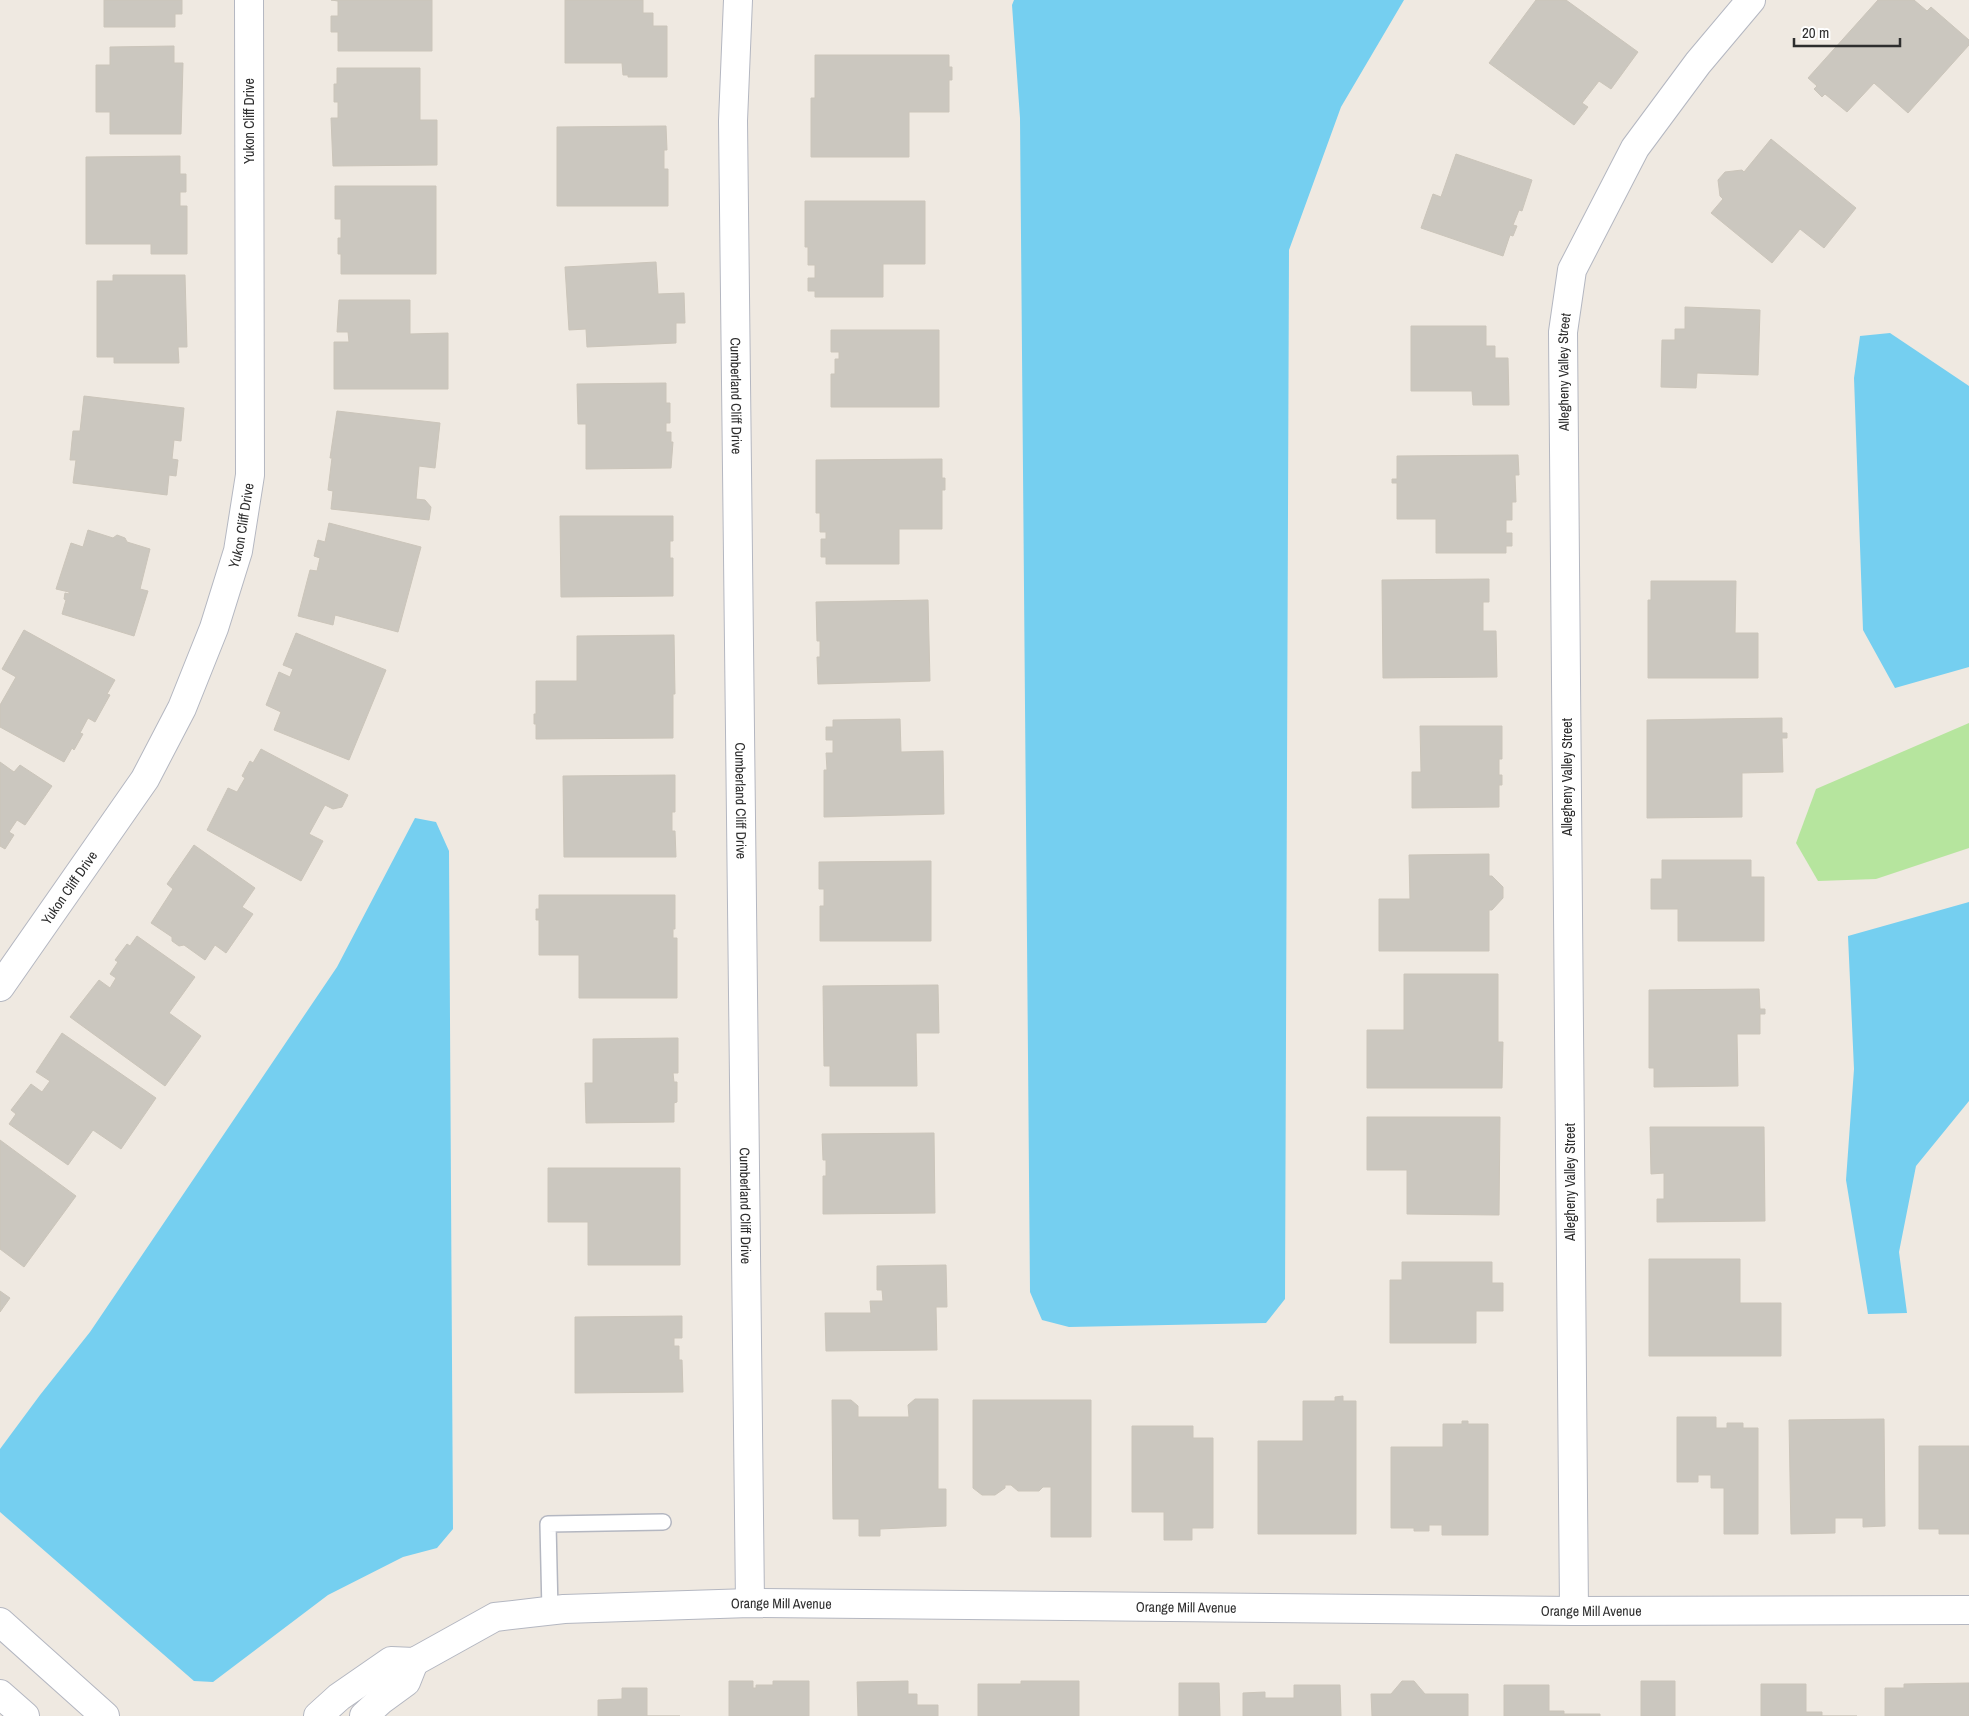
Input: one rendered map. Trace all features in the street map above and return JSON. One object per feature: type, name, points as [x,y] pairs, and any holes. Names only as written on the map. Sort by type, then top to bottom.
[{"type":"street","name":"Yukon Cliff Drive","points":[[0,987],[145,779],[182,708],[214,628],[238,551],[250,474],[249,0]]},
{"type":"street","name":"Cumberland Cliff Drive","points":[[738,0],[733,121],[750,1603]]},
{"type":"street","name":"Allegheny Valley Street","points":[[1574,1611],[1563,332],[1572,270],[1635,148],[1698,63],[1751,0]]},
{"type":"street","name":"Orange Mill Avenue","points":[[318,1716],[347,1706],[391,1661],[414,1662],[496,1618],[550,1611],[750,1603],[1574,1611],[1969,1610]]},
{"type":"street","points":[[0,1622],[105,1716]]},
{"type":"street","points":[[364,1716],[380,1701],[406,1682],[414,1662]]},
{"type":"street","points":[[0,1694],[25,1716]]},
{"type":"lane","points":[[550,1611],[548,1524],[663,1522]]},
{"type":"green space","points":[[1969,723],[1969,848],[1876,879],[1818,881],[1796,843],[1816,789]]},
{"type":"water","points":[[1014,0],[1404,0],[1341,107],[1289,250],[1285,1299],[1266,1323],[1069,1327],[1042,1320],[1030,1292],[1020,118],[1012,5]]},
{"type":"water","points":[[1890,333],[1969,386],[1969,667],[1895,688],[1863,630],[1854,378],[1860,336]]},
{"type":"water","points":[[415,818],[436,822],[449,851],[453,1529],[437,1548],[403,1557],[328,1595],[213,1682],[194,1681],[0,1512],[0,1449],[90,1332],[337,967]]},
{"type":"water","points":[[1969,902],[1969,1101],[1916,1166],[1899,1252],[1907,1313],[1868,1314],[1846,1180],[1854,1069],[1848,936]]},
{"type":"building","points":[[104,0],[182,0],[182,14],[175,14],[175,27],[104,27]]},
{"type":"building","points":[[331,0],[432,0],[432,51],[338,51],[338,32],[331,32],[331,16],[338,16],[338,1]]},
{"type":"building","points":[[565,0],[643,0],[643,13],[653,13],[653,26],[667,26],[667,77],[628,77],[628,75],[623,75],[622,63],[565,63]]},
{"type":"building","points":[[1536,0],[1566,0],[1638,52],[1611,89],[1599,81],[1582,103],[1588,107],[1574,125],[1489,63]]},
{"type":"building","points":[[1878,0],[1914,0],[1927,11],[1931,7],[1969,40],[1969,45],[1908,113],[1874,83],[1847,112],[1825,94],[1822,97],[1814,89],[1817,86],[1808,78]]},
{"type":"building","points":[[174,46],[174,63],[183,63],[181,134],[110,134],[110,112],[96,112],[96,65],[110,65],[110,47]]},
{"type":"building","points":[[815,55],[949,55],[949,67],[952,67],[952,80],[949,80],[949,112],[909,112],[909,157],[811,157],[811,98],[815,98]]},
{"type":"building","points":[[337,68],[420,68],[420,120],[437,120],[437,165],[333,166],[331,118],[338,118],[338,102],[334,102],[334,84],[337,84]]},
{"type":"building","points":[[666,126],[667,150],[664,150],[664,169],[668,169],[668,206],[557,206],[557,127]]},
{"type":"building","points":[[1771,139],[1856,208],[1824,248],[1800,229],[1772,263],[1711,213],[1723,199],[1720,196],[1718,180],[1725,172],[1742,170],[1744,172]]},
{"type":"building","points":[[1456,154],[1532,180],[1522,211],[1519,210],[1513,225],[1517,226],[1513,236],[1510,235],[1503,256],[1421,228],[1433,194],[1441,197]]},
{"type":"building","points":[[180,156],[180,174],[186,174],[186,192],[180,192],[180,206],[187,206],[187,254],[151,254],[151,244],[86,244],[86,157]]},
{"type":"building","points":[[335,186],[436,186],[436,274],[341,274],[341,254],[338,254],[338,238],[341,238],[341,219],[335,219]]},
{"type":"building","points":[[805,201],[925,201],[925,264],[883,264],[883,297],[815,297],[815,291],[808,291],[808,278],[815,278],[815,265],[808,265],[808,247],[805,247]]},
{"type":"building","points":[[656,262],[658,294],[684,293],[685,323],[676,323],[676,343],[587,347],[586,329],[569,330],[565,267]]},
{"type":"building","points":[[113,275],[185,275],[187,347],[178,347],[179,363],[114,363],[114,357],[97,357],[97,281],[113,281]]},
{"type":"building","points":[[339,300],[410,300],[410,334],[448,333],[448,389],[334,389],[334,342],[349,342],[348,332],[337,332]]},
{"type":"building","points":[[1685,307],[1760,310],[1758,375],[1697,373],[1696,388],[1661,387],[1662,340],[1675,340],[1675,329],[1685,329]]},
{"type":"building","points":[[1411,326],[1486,326],[1486,346],[1495,346],[1495,358],[1508,358],[1509,405],[1473,405],[1472,391],[1411,391]]},
{"type":"building","points":[[831,330],[939,330],[939,407],[831,407],[831,374],[835,374],[835,359],[839,359],[839,352],[831,352]]},
{"type":"building","points":[[666,383],[666,403],[670,403],[670,423],[666,423],[666,432],[671,432],[671,442],[673,442],[671,468],[586,469],[586,424],[578,424],[577,384]]},
{"type":"building","points":[[84,396],[184,408],[181,441],[174,440],[172,459],[178,460],[176,476],[169,475],[167,495],[73,483],[76,460],[70,460],[73,431],[80,431]]},
{"type":"building","points":[[337,411],[440,423],[435,468],[419,466],[416,499],[425,500],[431,507],[429,520],[331,509],[333,491],[328,490],[332,458],[330,458]]},
{"type":"building","points":[[1518,455],[1519,475],[1515,475],[1516,502],[1512,502],[1512,520],[1506,520],[1506,533],[1512,533],[1512,546],[1506,546],[1506,553],[1436,553],[1436,519],[1397,519],[1397,483],[1392,483],[1392,479],[1397,479],[1397,456]]},
{"type":"building","points":[[942,459],[942,478],[945,478],[945,490],[942,490],[942,529],[899,529],[899,564],[826,564],[826,557],[821,557],[821,539],[826,539],[826,532],[820,532],[820,513],[816,513],[816,460]]},
{"type":"building","points":[[560,516],[673,516],[673,541],[670,541],[670,558],[673,558],[673,596],[561,597]]},
{"type":"building","points":[[329,523],[421,547],[398,632],[335,615],[333,625],[298,616],[310,570],[317,571],[320,558],[314,556],[318,540],[325,542]]},
{"type":"building","points":[[88,530],[113,538],[117,535],[125,538],[127,542],[150,549],[140,589],[148,591],[134,636],[62,614],[66,600],[64,599],[65,593],[69,594],[69,592],[56,589],[71,543],[83,547]]},
{"type":"building","points":[[1489,579],[1489,602],[1483,602],[1483,631],[1496,631],[1497,677],[1383,678],[1382,580]]},
{"type":"building","points":[[1651,581],[1736,581],[1735,633],[1758,633],[1758,678],[1648,678],[1648,600],[1651,600]]},
{"type":"building","points":[[928,600],[930,681],[818,684],[817,657],[820,657],[820,641],[817,641],[816,602]]},
{"type":"building","points":[[24,630],[115,680],[107,694],[110,695],[95,722],[88,718],[80,733],[83,734],[74,750],[72,748],[64,762],[0,727],[0,705],[16,677],[2,669]]},
{"type":"building","points":[[296,633],[386,670],[349,760],[274,730],[281,712],[266,705],[279,672],[290,677],[293,669],[283,665]]},
{"type":"building","points":[[674,635],[675,694],[673,694],[673,738],[536,739],[534,714],[536,714],[536,681],[577,681],[577,636]]},
{"type":"building","points":[[1782,718],[1782,733],[1787,733],[1787,738],[1782,738],[1783,772],[1742,773],[1742,817],[1647,818],[1647,720]]},
{"type":"building","points":[[900,719],[901,752],[943,751],[944,814],[824,817],[824,770],[827,770],[826,753],[833,753],[833,740],[826,740],[826,727],[833,727],[833,720]]},
{"type":"building","points":[[1420,726],[1502,726],[1502,759],[1499,759],[1499,775],[1502,775],[1502,785],[1499,785],[1499,807],[1412,808],[1412,772],[1421,772]]},
{"type":"building","points":[[261,749],[348,795],[342,807],[333,809],[325,805],[309,834],[323,841],[301,881],[207,830],[228,788],[237,792],[245,778],[242,776],[250,761],[253,763]]},
{"type":"building","points":[[0,762],[14,772],[20,765],[52,786],[25,825],[17,820],[9,832],[14,835],[5,849],[0,846]]},
{"type":"building","points":[[675,775],[675,812],[672,812],[672,831],[675,831],[676,857],[564,857],[563,776]]},
{"type":"building","points":[[194,845],[255,888],[242,907],[253,914],[226,953],[215,945],[205,960],[184,945],[179,946],[172,941],[172,937],[151,923],[173,889],[167,884]]},
{"type":"building","points":[[1489,854],[1489,876],[1492,876],[1503,887],[1503,898],[1492,910],[1489,910],[1489,951],[1379,951],[1379,899],[1410,899],[1409,855]]},
{"type":"building","points":[[1662,860],[1751,860],[1751,877],[1764,877],[1764,941],[1678,941],[1678,909],[1651,909],[1651,879],[1662,879]]},
{"type":"building","points":[[931,861],[931,941],[820,941],[820,906],[824,906],[824,889],[819,889],[819,862]]},
{"type":"building","points":[[539,895],[675,895],[675,929],[673,929],[673,938],[677,938],[677,998],[579,998],[579,955],[539,955],[539,920],[536,920],[536,909],[539,909]]},
{"type":"building","points":[[137,936],[195,977],[169,1013],[201,1036],[165,1086],[70,1017],[99,980],[110,988],[116,978],[110,974],[118,962],[115,960],[127,944],[130,946]]},
{"type":"building","points":[[1404,974],[1498,974],[1498,1042],[1503,1042],[1502,1088],[1367,1088],[1367,1030],[1404,1030]]},
{"type":"building","points":[[938,985],[939,1033],[916,1033],[917,1086],[830,1086],[830,1066],[824,1066],[823,986]]},
{"type":"building","points":[[1759,989],[1760,1009],[1765,1009],[1765,1014],[1760,1014],[1760,1034],[1737,1034],[1738,1086],[1654,1087],[1654,1068],[1649,1068],[1649,990]]},
{"type":"building","points":[[62,1033],[156,1098],[121,1149],[93,1130],[68,1165],[9,1124],[16,1114],[11,1110],[31,1084],[42,1092],[50,1081],[36,1072]]},
{"type":"building","points":[[678,1038],[678,1073],[673,1073],[674,1082],[677,1082],[674,1122],[586,1123],[585,1083],[593,1083],[593,1039]]},
{"type":"building","points":[[1367,1117],[1500,1117],[1499,1215],[1407,1214],[1407,1170],[1367,1170]]},
{"type":"building","points":[[1650,1127],[1764,1127],[1765,1221],[1657,1222],[1657,1199],[1664,1199],[1664,1173],[1651,1174]]},
{"type":"building","points":[[934,1133],[935,1213],[823,1214],[823,1176],[826,1176],[826,1160],[823,1160],[822,1134]]},
{"type":"building","points":[[0,1140],[76,1196],[24,1267],[0,1249]]},
{"type":"building","points":[[548,1168],[680,1168],[680,1265],[588,1265],[588,1222],[548,1222]]},
{"type":"building","points":[[1649,1259],[1740,1259],[1740,1303],[1781,1303],[1781,1356],[1649,1356]]},
{"type":"building","points":[[1402,1262],[1492,1262],[1492,1283],[1503,1283],[1503,1311],[1476,1311],[1476,1343],[1390,1343],[1390,1280],[1402,1280]]},
{"type":"building","points":[[946,1265],[947,1307],[936,1307],[937,1350],[826,1351],[825,1313],[871,1313],[870,1301],[883,1301],[882,1290],[877,1290],[877,1266]]},
{"type":"building","points":[[0,1291],[10,1298],[0,1312]]},
{"type":"building","points":[[682,1316],[682,1338],[674,1338],[674,1346],[679,1346],[679,1360],[682,1360],[683,1392],[575,1393],[575,1317]]},
{"type":"building","points":[[1343,1396],[1343,1401],[1356,1401],[1356,1534],[1258,1534],[1258,1441],[1303,1441],[1303,1401],[1335,1401],[1335,1397]]},
{"type":"building","points":[[915,1399],[938,1399],[938,1489],[946,1489],[946,1526],[880,1529],[880,1536],[859,1536],[859,1519],[833,1519],[832,1400],[851,1400],[858,1406],[858,1417],[909,1417],[908,1405]]},
{"type":"building","points":[[973,1400],[1091,1400],[1091,1537],[1051,1537],[1051,1487],[1043,1487],[1039,1491],[1018,1491],[1011,1485],[1005,1485],[1005,1488],[995,1495],[982,1495],[973,1488]]},
{"type":"building","points":[[1677,1417],[1716,1417],[1716,1428],[1727,1428],[1727,1423],[1743,1423],[1743,1428],[1758,1428],[1758,1534],[1724,1534],[1724,1488],[1711,1488],[1711,1475],[1698,1475],[1698,1482],[1677,1482]]},
{"type":"building","points":[[1884,1419],[1885,1526],[1863,1527],[1863,1518],[1835,1518],[1835,1533],[1791,1534],[1789,1420]]},
{"type":"building","points":[[1462,1421],[1468,1421],[1468,1424],[1488,1424],[1488,1535],[1442,1535],[1442,1525],[1429,1525],[1429,1531],[1414,1531],[1414,1528],[1391,1528],[1391,1447],[1443,1447],[1443,1424],[1462,1424]]},
{"type":"building","points":[[1132,1426],[1193,1426],[1193,1438],[1213,1438],[1213,1528],[1192,1528],[1192,1540],[1164,1540],[1164,1512],[1132,1512]]},
{"type":"building","points":[[1919,1446],[1969,1446],[1969,1534],[1939,1534],[1939,1529],[1919,1529]]},
{"type":"building","points":[[729,1681],[753,1681],[753,1688],[756,1688],[756,1685],[773,1685],[773,1681],[809,1681],[809,1716],[729,1716]]},
{"type":"building","points":[[908,1681],[908,1694],[917,1694],[917,1705],[938,1705],[938,1716],[858,1716],[857,1682]]},
{"type":"building","points":[[1021,1681],[1079,1681],[1079,1716],[978,1716],[978,1684],[1021,1684]]},
{"type":"building","points":[[1402,1681],[1414,1681],[1425,1694],[1468,1694],[1468,1716],[1372,1716],[1371,1694],[1391,1694]]},
{"type":"building","points":[[1641,1681],[1675,1681],[1675,1716],[1641,1716]]},
{"type":"building","points":[[1179,1683],[1219,1683],[1220,1716],[1179,1716]]},
{"type":"building","points":[[1969,1683],[1969,1716],[1885,1716],[1885,1688],[1904,1688],[1904,1684]]},
{"type":"building","points":[[1761,1684],[1806,1684],[1806,1712],[1822,1712],[1822,1716],[1761,1716]]},
{"type":"building","points":[[1294,1685],[1340,1685],[1341,1716],[1243,1716],[1243,1693],[1265,1692],[1265,1698],[1294,1698]]},
{"type":"building","points":[[1504,1685],[1549,1685],[1549,1711],[1564,1711],[1564,1714],[1600,1714],[1600,1716],[1504,1716]]},
{"type":"building","points":[[622,1688],[647,1688],[647,1716],[598,1716],[598,1700],[622,1699]]}]
